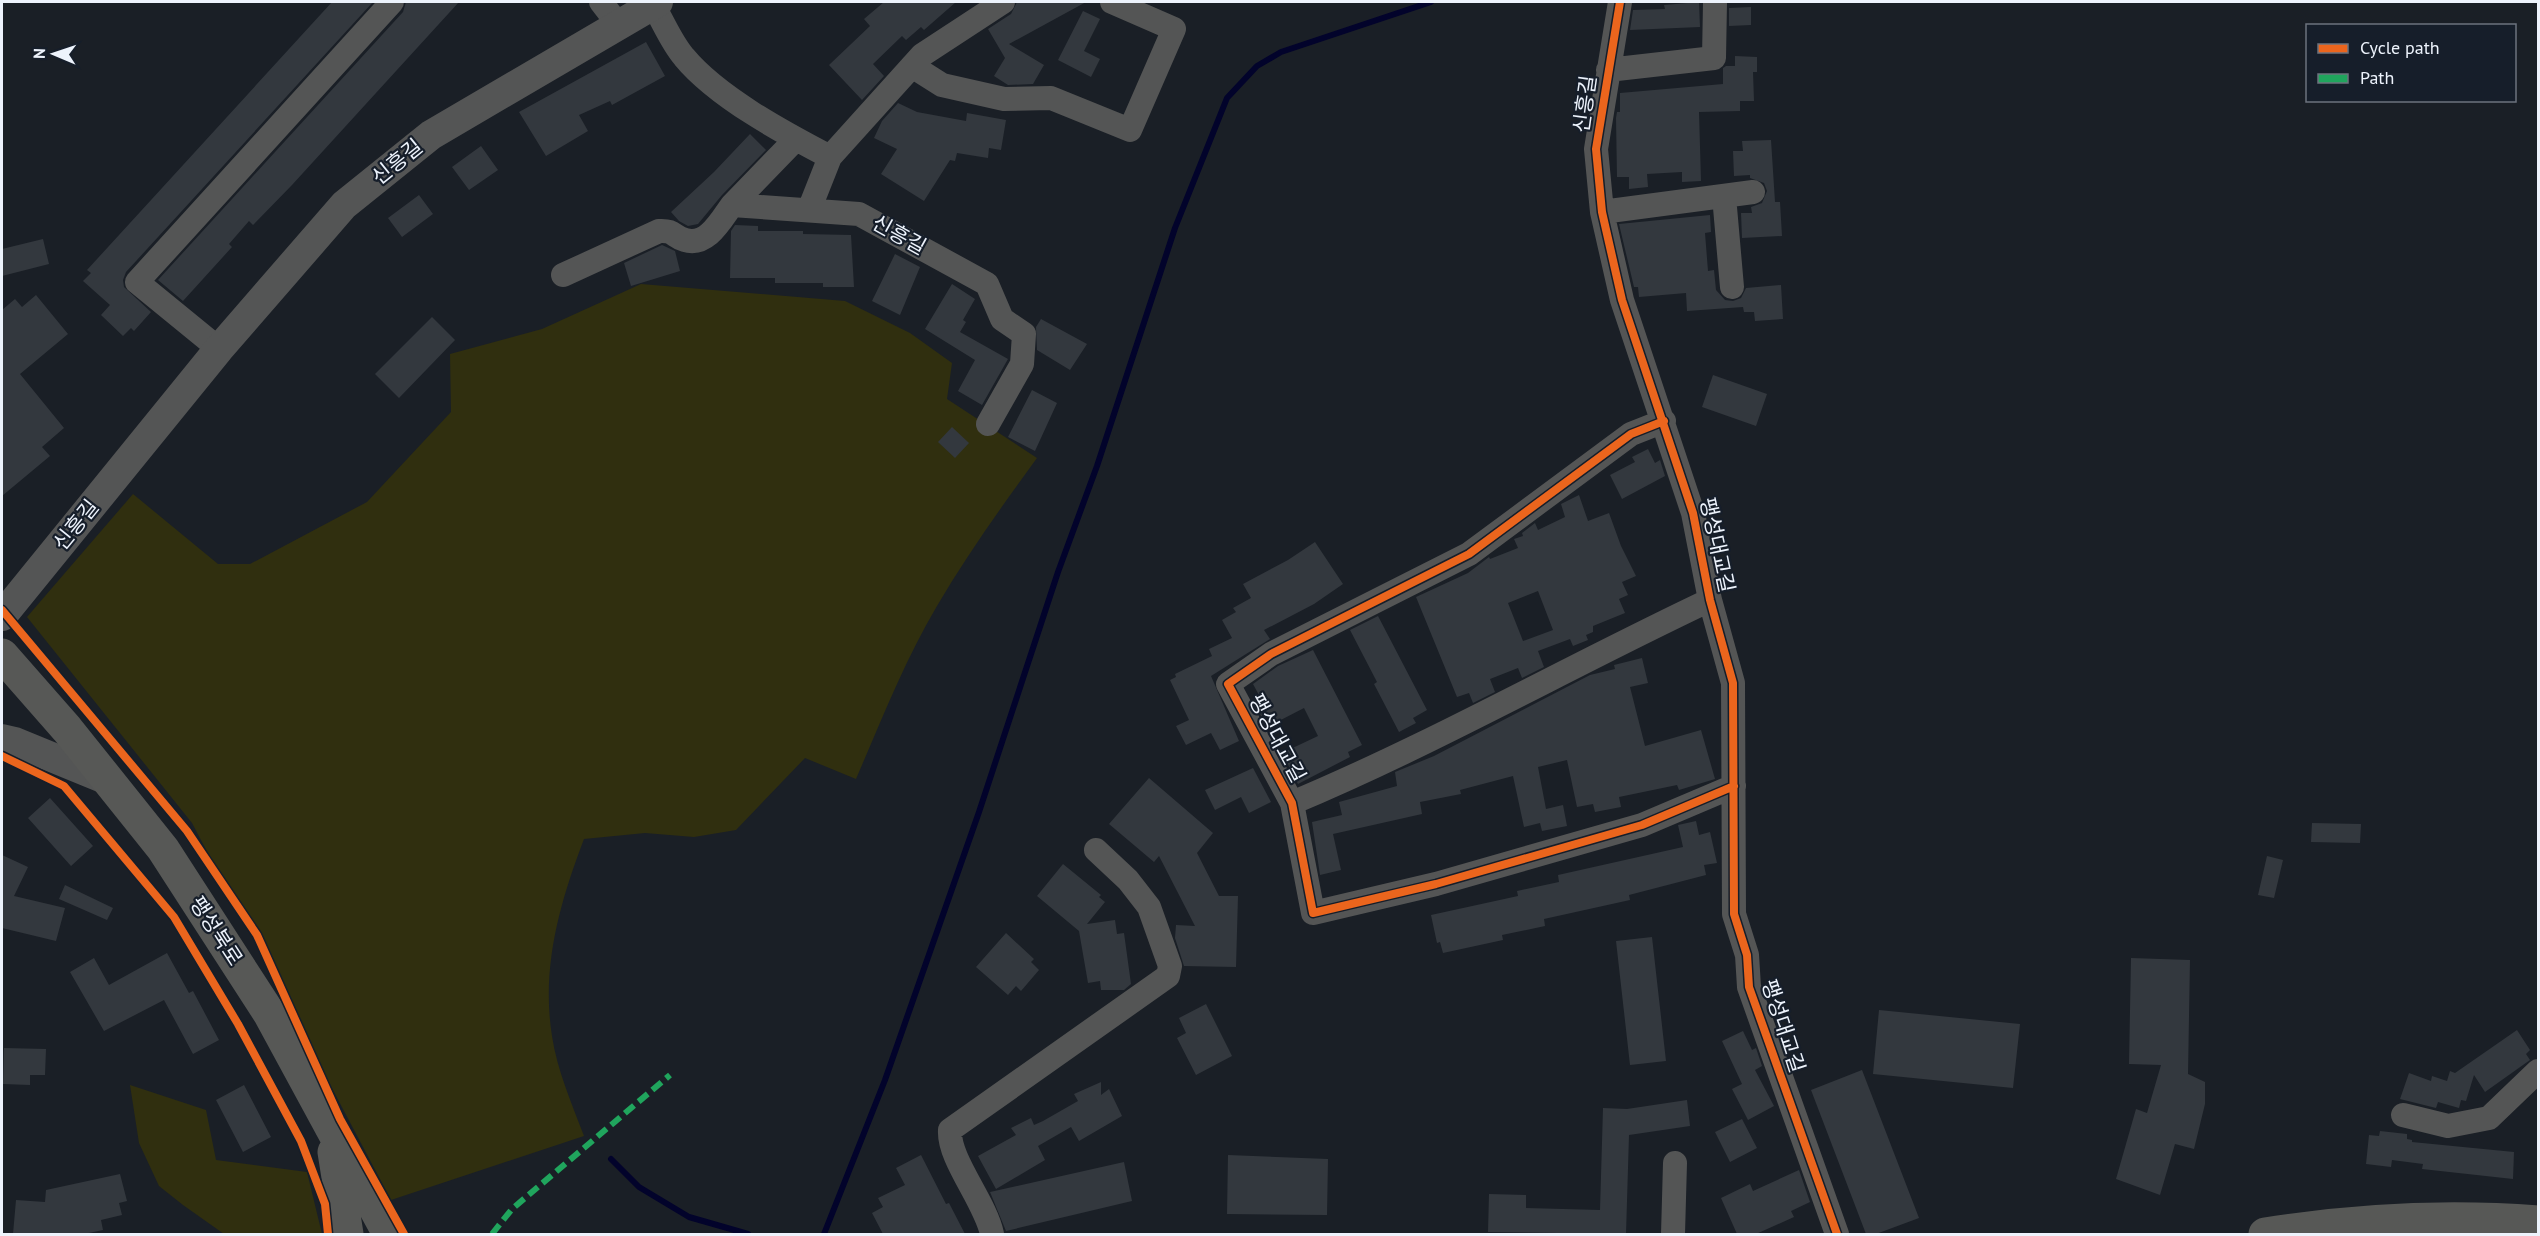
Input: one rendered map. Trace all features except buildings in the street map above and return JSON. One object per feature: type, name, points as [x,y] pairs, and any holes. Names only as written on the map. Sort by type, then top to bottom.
[{"type":"main road","name":"팽성북로","points":[[2,655],[67,729],[163,849],[269,1013],[389,1234]]},
{"type":"main road","points":[[328,1121],[347,1234]]},
{"type":"main road","points":[[2265,1234],[2301,1228],[2393,1228],[2421,1219],[2538,1222]]},
{"type":"street","points":[[219,349],[137,282],[392,2]]},
{"type":"street","points":[[809,210],[830,157],[922,55],[1003,2]]},
{"type":"street","points":[[912,66],[942,85],[1004,99],[1052,98],[1130,130],[1174,29],[1112,2]]},
{"type":"street","name":"신흥길","points":[[1602,212],[1596,149],[1620,2]]},
{"type":"street","points":[[1608,70],[1714,58],[1715,2]]},
{"type":"street","name":"신흥길","points":[[2,616],[219,349],[344,205],[431,135],[610,13],[655,3],[683,57],[708,80],[765,123],[830,157]]},
{"type":"street","points":[[563,275],[659,231],[670,231],[686,241],[699,240],[712,232],[732,205],[796,139]]},
{"type":"street","points":[[1602,212],[1753,192]]},
{"type":"street","points":[[1724,196],[1732,287]]},
{"type":"street","name":"신흥길","points":[[732,205],[859,214],[987,284],[1002,319],[1024,334],[1022,364],[988,423]]},
{"type":"street","name":"팽성대교길","points":[[1602,212],[1622,300],[1693,513],[1710,600],[1733,683],[1734,914],[1747,955],[1749,987],[1837,1234]]},
{"type":"street","name":"팽성대교길","points":[[1664,421],[1631,434],[1469,554],[1271,654],[1228,684],[1292,802],[1313,913],[1436,884],[1642,825],[1734,786]]},
{"type":"street","name":"팽성대교길","points":[[1292,802],[1369,771],[1609,648],[1710,600]]},
{"type":"street","points":[[2,739],[25,746],[105,779]]},
{"type":"street","points":[[992,1234],[988,1217],[951,1148],[950,1130],[1168,975],[1170,966],[1149,907],[1128,880],[1096,850]]},
{"type":"street","points":[[2403,1115],[2448,1126],[2489,1118],[2538,1071]]},
{"type":"street","points":[[1673,1234],[1675,1163]]},
{"type":"shaded area","points":[[641,284],[845,301],[910,333],[952,363],[947,399],[1037,458],[973,549],[925,627],[856,779],[805,758],[736,830],[694,837],[645,833],[584,839],[567,887],[555,935],[549,985],[549,1010],[557,1061],[584,1136],[391,1200],[192,823],[27,617],[133,494],[218,564],[250,564],[367,502],[451,412],[450,354],[542,329]]},
{"type":"shaded area","points":[[130,1085],[206,1110],[216,1160],[307,1172],[322,1234],[224,1234],[183,1205],[159,1186],[139,1143]]},
{"type":"waterway","points":[[824,1234],[885,1080],[979,812],[1058,572],[1097,466],[1175,228],[1227,98],[1257,66],[1281,52],[1431,2]]},
{"type":"waterway","points":[[611,1159],[639,1187],[689,1217],[748,1234]]},
{"type":"marked path","points":[[492,1234],[512,1209],[670,1075]]},
{"type":"cycle path","points":[[1620,2],[1596,149],[1602,212],[1622,300],[1693,513],[1710,600],[1733,683],[1734,914],[1747,955],[1749,987],[1837,1234]]},
{"type":"cycle path","points":[[1664,421],[1631,434],[1469,554],[1271,654],[1228,684],[1292,803],[1313,913],[1436,884],[1642,825],[1734,786]]},
{"type":"cycle path","points":[[2,610],[187,831],[257,935],[340,1119],[404,1234]]},
{"type":"cycle path","points":[[2,756],[64,786],[174,917],[238,1024],[301,1141],[325,1204],[328,1234]]}]
